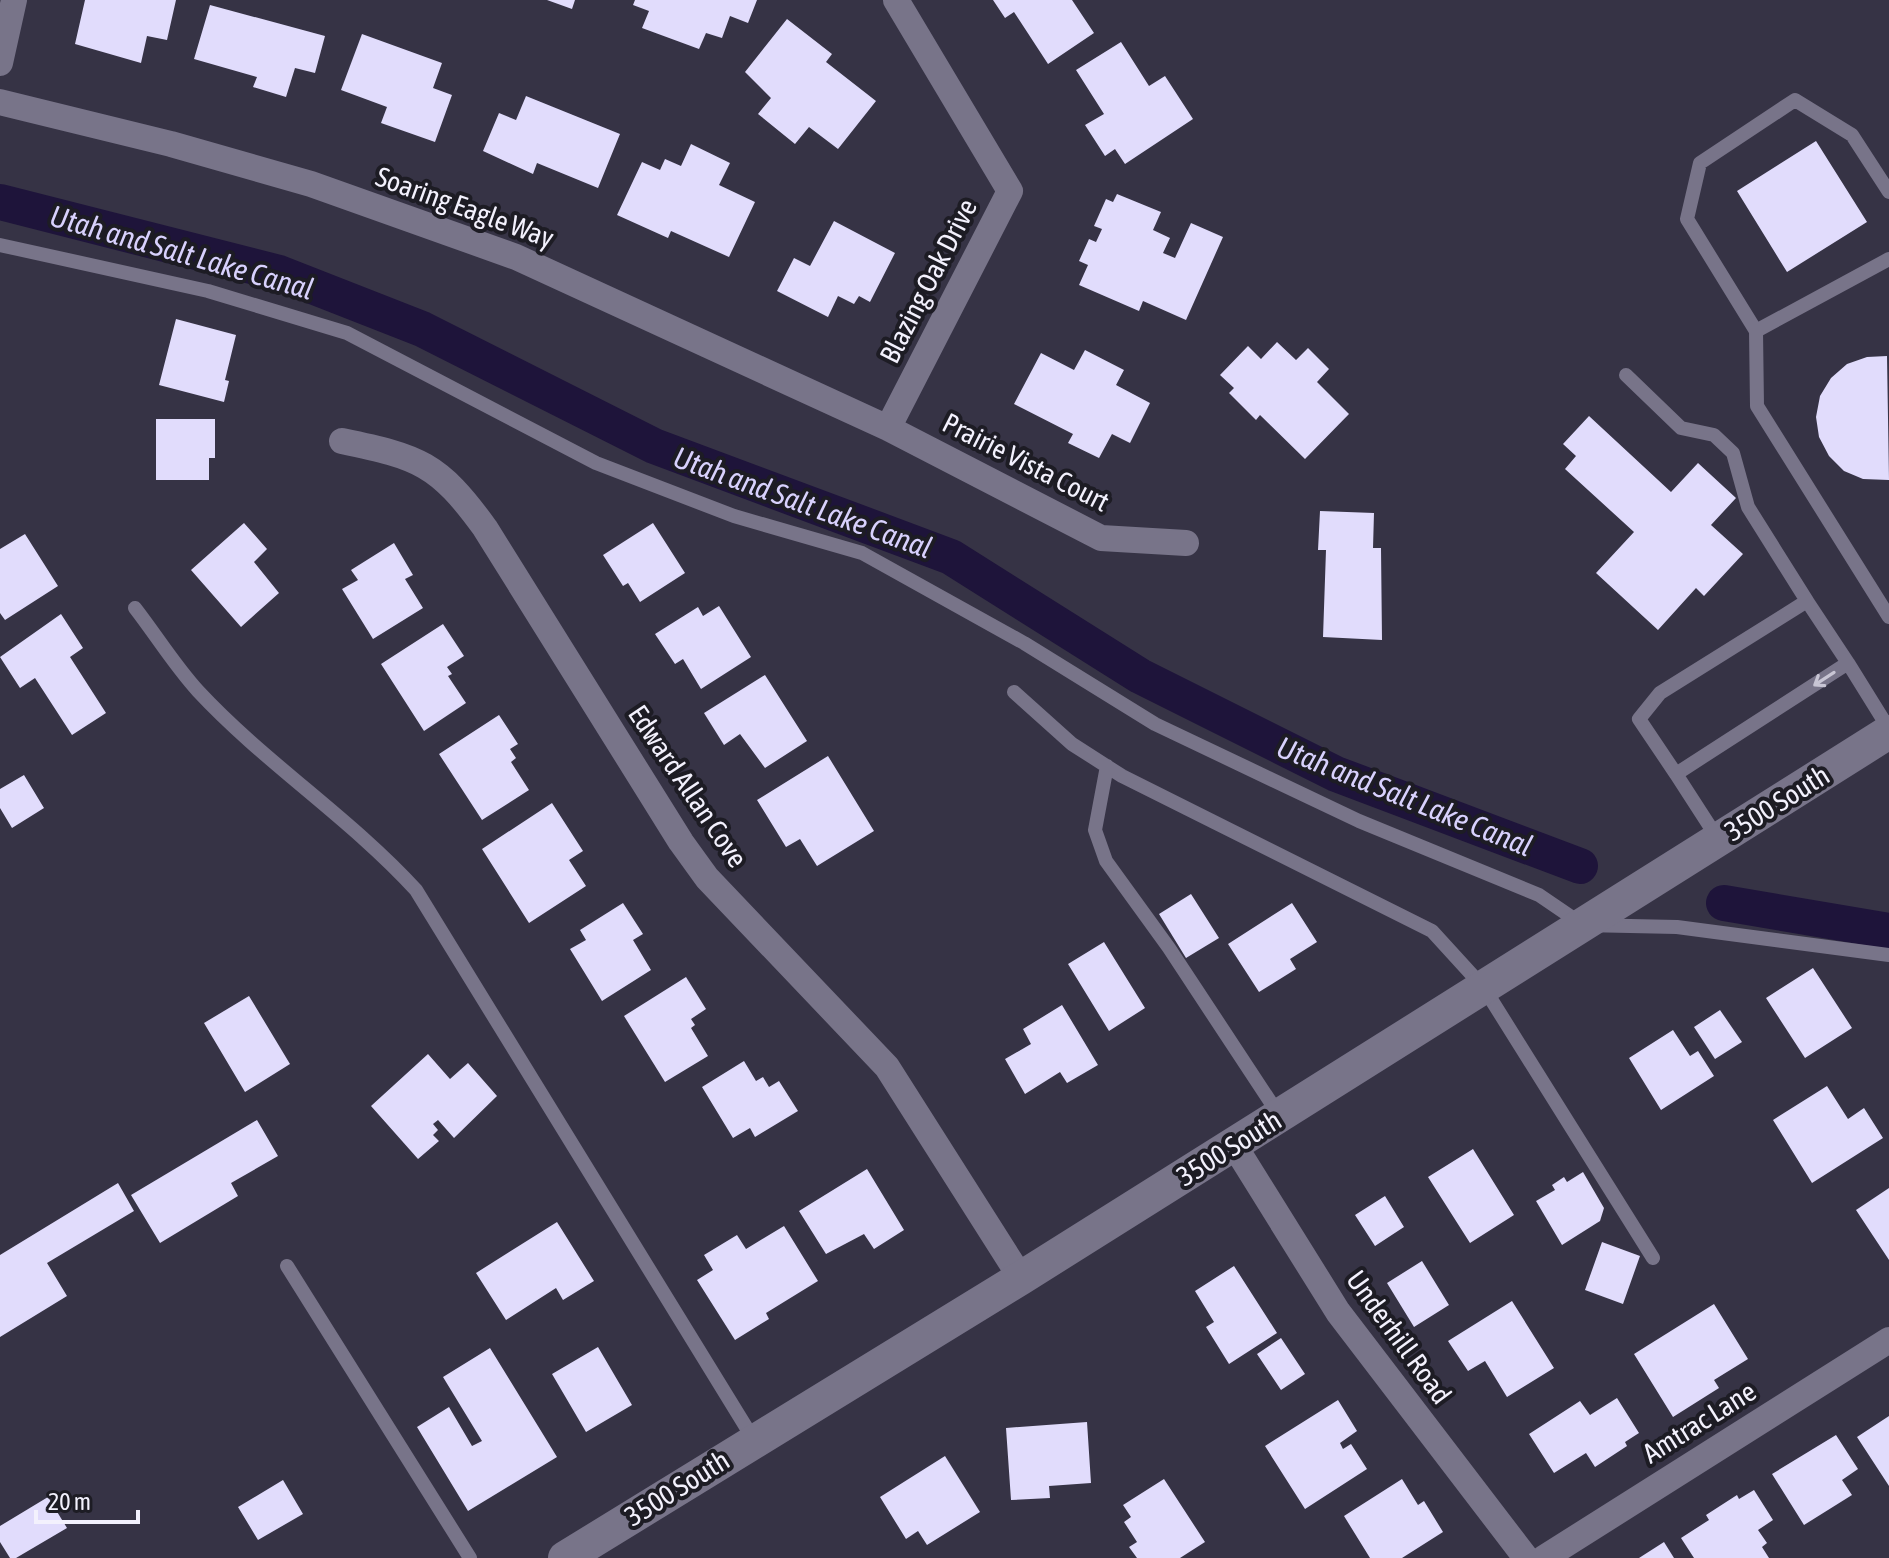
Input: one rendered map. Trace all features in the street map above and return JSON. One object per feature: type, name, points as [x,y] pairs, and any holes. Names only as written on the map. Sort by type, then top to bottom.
[{"type":"street","points":[[0,63],[14,0]]},
{"type":"street","name":"Blazing Oak Drive","points":[[888,428],[1010,191],[896,0]]},
{"type":"street","name":"Soaring Eagle Way","points":[[0,102],[171,144],[311,184],[516,257],[888,428]]},
{"type":"street","name":"Prairie Vista Court","points":[[888,428],[1101,538],[1186,543]]},
{"type":"street","name":"Edward Allan Cove","points":[[342,441],[405,454],[454,485],[485,528],[681,842],[707,878],[887,1067],[1021,1278]]},
{"type":"street","name":"3500 South","points":[[565,1558],[1234,1145],[1889,730]]},
{"type":"street","name":"Underhill Road","points":[[1234,1145],[1338,1312],[1526,1558]]},
{"type":"street","name":"Amtrac Lane","points":[[1544,1558],[1889,1340]]},
{"type":"lane","points":[[1889,192],[1852,135],[1795,100],[1700,163],[1687,219],[1756,331],[1757,406],[1889,617]]},
{"type":"lane","points":[[0,245],[208,291],[347,333],[596,463],[734,516],[862,553],[1024,643],[1155,724],[1359,821],[1539,895],[1588,922],[1677,927],[1889,955]]},
{"type":"lane","points":[[1756,331],[1889,259]]},
{"type":"lane","points":[[1626,375],[1681,428],[1714,435],[1733,453],[1748,507],[1889,730]]},
{"type":"lane","points":[[1718,839],[1639,719],[1660,693],[1807,601]]},
{"type":"lane","points":[[135,608],[197,690],[262,751],[375,845],[416,890],[754,1440]]},
{"type":"lane","points":[[1676,774],[1848,663]]},
{"type":"lane","points":[[1014,692],[1072,744],[1107,766],[1432,931],[1484,988],[1653,1258]]},
{"type":"lane","points":[[1107,766],[1095,830],[1106,861],[1169,948],[1279,1116]]},
{"type":"lane","points":[[287,1266],[470,1558]]},
{"type":"building","points":[[85,0],[176,0],[167,40],[147,36],[141,63],[75,44]]},
{"type":"building","points":[[547,0],[575,0],[572,9]]},
{"type":"building","points":[[635,0],[757,0],[748,23],[730,16],[722,38],[706,33],[699,49],[642,28],[649,11],[633,5]]},
{"type":"building","points":[[993,0],[1072,0],[1094,33],[1048,64],[1014,12],[1005,18]]},
{"type":"building","points":[[210,5],[325,36],[315,73],[295,68],[286,97],[253,87],[257,77],[194,59]]},
{"type":"building","points":[[787,19],[832,54],[826,62],[876,101],[838,149],[809,127],[795,144],[758,114],[771,98],[745,72]]},
{"type":"building","points":[[362,34],[442,63],[433,88],[452,95],[435,142],[381,123],[387,107],[341,90]]},
{"type":"building","points":[[1121,42],[1149,86],[1165,76],[1193,119],[1125,164],[1115,149],[1105,156],[1085,125],[1104,114],[1076,70]]},
{"type":"building","points":[[526,96],[620,134],[598,188],[537,163],[533,174],[483,151],[499,113],[516,120]]},
{"type":"building","points":[[1816,141],[1867,222],[1787,272],[1737,191]]},
{"type":"building","points":[[691,144],[730,163],[719,185],[755,202],[729,257],[671,231],[668,238],[617,215],[642,162],[660,170],[665,159],[681,166]]},
{"type":"building","points":[[1117,194],[1161,212],[1153,230],[1170,238],[1163,253],[1175,258],[1191,223],[1223,237],[1186,320],[1143,301],[1139,311],[1079,285],[1088,265],[1079,261],[1089,239],[1096,242],[1102,229],[1094,226],[1106,199],[1113,202]]},
{"type":"building","points":[[834,221],[895,253],[870,302],[859,296],[854,304],[838,296],[828,317],[777,291],[794,258],[810,266]]},
{"type":"building","points":[[176,319],[236,335],[225,380],[229,381],[224,402],[159,385]]},
{"type":"building","points":[[1277,342],[1296,360],[1308,348],[1329,369],[1317,382],[1349,414],[1305,459],[1260,415],[1256,420],[1229,393],[1234,388],[1220,375],[1248,346],[1261,359]]},
{"type":"building","points":[[1085,350],[1124,370],[1116,385],[1150,403],[1130,443],[1112,434],[1099,458],[1068,443],[1073,434],[1014,404],[1041,353],[1074,370]]},
{"type":"building","points":[[1887,356],[1889,480],[1863,479],[1844,471],[1829,456],[1819,437],[1816,417],[1820,396],[1831,378],[1847,364],[1867,357]]},
{"type":"building","points":[[1589,416],[1671,492],[1698,463],[1736,498],[1711,525],[1743,554],[1704,596],[1696,588],[1658,630],[1596,573],[1634,532],[1565,469],[1576,456],[1563,444]]},
{"type":"building","points":[[156,419],[215,419],[215,458],[209,458],[209,480],[156,480]]},
{"type":"building","points":[[1320,511],[1374,513],[1373,548],[1381,548],[1382,640],[1323,637],[1326,550],[1318,550]]},
{"type":"building","points":[[244,523],[267,549],[254,562],[279,593],[241,627],[191,570]]},
{"type":"building","points":[[653,523],[685,573],[640,602],[628,583],[623,586],[603,555]]},
{"type":"building","points":[[25,534],[58,586],[5,620],[0,613],[0,549]]},
{"type":"building","points":[[394,543],[413,575],[405,579],[423,608],[373,639],[342,589],[358,580],[351,570]]},
{"type":"building","points":[[719,606],[751,657],[701,689],[683,659],[675,664],[655,634],[698,607],[703,616]]},
{"type":"building","points":[[61,614],[83,648],[70,657],[106,713],[72,735],[35,678],[20,688],[0,657]]},
{"type":"building","points":[[443,624],[464,656],[447,667],[452,674],[448,676],[466,703],[424,731],[381,664]]},
{"type":"building","points":[[765,675],[807,741],[765,768],[740,734],[724,745],[704,713]]},
{"type":"building","points":[[499,715],[518,744],[510,749],[516,758],[511,762],[529,790],[482,820],[439,754]]},
{"type":"building","points":[[828,756],[874,831],[817,866],[800,839],[786,847],[757,800]]},
{"type":"building","points":[[24,775],[44,808],[12,828],[0,808],[0,789]]},
{"type":"building","points":[[552,803],[583,851],[569,860],[586,886],[529,923],[482,849]]},
{"type":"building","points":[[1191,894],[1219,938],[1186,958],[1159,914]]},
{"type":"building","points":[[623,903],[643,934],[633,940],[651,970],[602,1001],[570,949],[586,940],[580,930]]},
{"type":"building","points":[[1292,903],[1317,942],[1290,959],[1296,969],[1259,992],[1228,944]]},
{"type":"building","points":[[1104,942],[1145,1008],[1109,1031],[1068,964]]},
{"type":"building","points":[[1813,968],[1852,1028],[1805,1058],[1766,998]]},
{"type":"building","points":[[686,977],[706,1009],[691,1019],[695,1025],[691,1028],[708,1056],[665,1082],[624,1016]]},
{"type":"building","points":[[249,996],[290,1064],[245,1092],[204,1023]]},
{"type":"building","points":[[1062,1005],[1098,1065],[1067,1083],[1060,1072],[1025,1094],[1005,1059],[1031,1044],[1023,1029]]},
{"type":"building","points":[[1720,1010],[1742,1042],[1715,1059],[1694,1027]]},
{"type":"building","points":[[1673,1030],[1690,1056],[1698,1051],[1714,1076],[1661,1110],[1629,1058]]},
{"type":"building","points":[[428,1054],[450,1079],[468,1063],[497,1096],[454,1138],[438,1120],[433,1124],[438,1130],[433,1135],[439,1141],[418,1159],[371,1106]]},
{"type":"building","points":[[744,1061],[756,1081],[763,1077],[769,1087],[779,1081],[798,1111],[755,1137],[750,1128],[733,1138],[702,1087]]},
{"type":"building","points":[[1827,1086],[1848,1119],[1864,1108],[1883,1138],[1812,1183],[1773,1120]]},
{"type":"building","points":[[257,1120],[278,1156],[231,1183],[238,1196],[160,1243],[131,1195]]},
{"type":"building","points":[[1473,1149],[1514,1215],[1470,1243],[1428,1177]]},
{"type":"building","points":[[867,1169],[904,1230],[874,1249],[864,1234],[826,1254],[799,1211]]},
{"type":"building","points":[[1583,1172],[1604,1208],[1600,1221],[1562,1245],[1536,1201],[1555,1190],[1552,1185],[1564,1177],[1567,1182]]},
{"type":"building","points":[[118,1183],[134,1211],[47,1263],[67,1296],[0,1337],[0,1255]]},
{"type":"building","points":[[1889,1188],[1889,1260],[1856,1210]]},
{"type":"building","points":[[1385,1196],[1404,1227],[1375,1246],[1355,1215]]},
{"type":"building","points":[[557,1222],[594,1281],[563,1300],[556,1288],[506,1320],[476,1273]]},
{"type":"building","points":[[784,1226],[818,1281],[766,1313],[769,1319],[735,1340],[697,1280],[713,1270],[704,1255],[737,1235],[746,1249]]},
{"type":"building","points":[[1602,1242],[1640,1256],[1623,1304],[1585,1290]]},
{"type":"building","points":[[1422,1261],[1449,1305],[1414,1327],[1387,1283]]},
{"type":"building","points":[[1234,1266],[1277,1333],[1229,1364],[1206,1327],[1214,1322],[1195,1291]]},
{"type":"building","points":[[1512,1301],[1554,1368],[1507,1397],[1485,1361],[1468,1371],[1448,1341]]},
{"type":"building","points":[[1714,1304],[1748,1359],[1714,1380],[1719,1388],[1673,1417],[1634,1354]]},
{"type":"building","points":[[1281,1338],[1305,1374],[1281,1390],[1257,1354]]},
{"type":"building","points":[[598,1347],[632,1405],[586,1432],[552,1374]]},
{"type":"building","points":[[490,1348],[557,1457],[468,1511],[417,1427],[449,1407],[472,1446],[482,1441],[443,1377]]},
{"type":"building","points":[[1617,1398],[1639,1433],[1625,1442],[1627,1446],[1595,1467],[1586,1453],[1554,1473],[1529,1434],[1580,1401],[1590,1415]]},
{"type":"building","points":[[1338,1400],[1357,1431],[1340,1443],[1343,1449],[1351,1444],[1367,1469],[1305,1509],[1265,1446]]},
{"type":"building","points":[[1889,1416],[1889,1486],[1857,1437]]},
{"type":"building","points":[[1087,1422],[1091,1483],[1049,1486],[1050,1498],[1011,1500],[1006,1428]]},
{"type":"building","points":[[1836,1435],[1858,1469],[1842,1480],[1852,1495],[1804,1525],[1772,1474]]},
{"type":"building","points":[[945,1456],[980,1512],[927,1545],[918,1531],[906,1539],[880,1497]]},
{"type":"building","points":[[1164,1479],[1205,1542],[1180,1558],[1137,1558],[1129,1547],[1137,1542],[1124,1522],[1131,1517],[1123,1505]]},
{"type":"building","points":[[1402,1479],[1418,1505],[1424,1501],[1443,1532],[1402,1558],[1370,1558],[1344,1516]]},
{"type":"building","points":[[283,1480],[303,1514],[258,1540],[238,1507]]},
{"type":"building","points":[[1754,1490],[1773,1520],[1758,1530],[1767,1543],[1762,1547],[1769,1558],[1694,1558],[1681,1538],[1709,1520],[1706,1515],[1737,1495],[1739,1499]]},
{"type":"building","points":[[48,1497],[67,1528],[16,1558],[10,1558],[0,1542],[0,1526]]},
{"type":"building","points":[[1664,1542],[1674,1558],[1639,1558]]},
{"type":"waterway","name":"Utah and Salt Lake Canal","points":[[0,202],[279,273],[422,329],[654,446],[951,557],[1140,676],[1336,774],[1580,866]]},
{"type":"waterway","name":"Utah and Salt Lake Canal","points":[[1724,903],[1889,931]]}]
